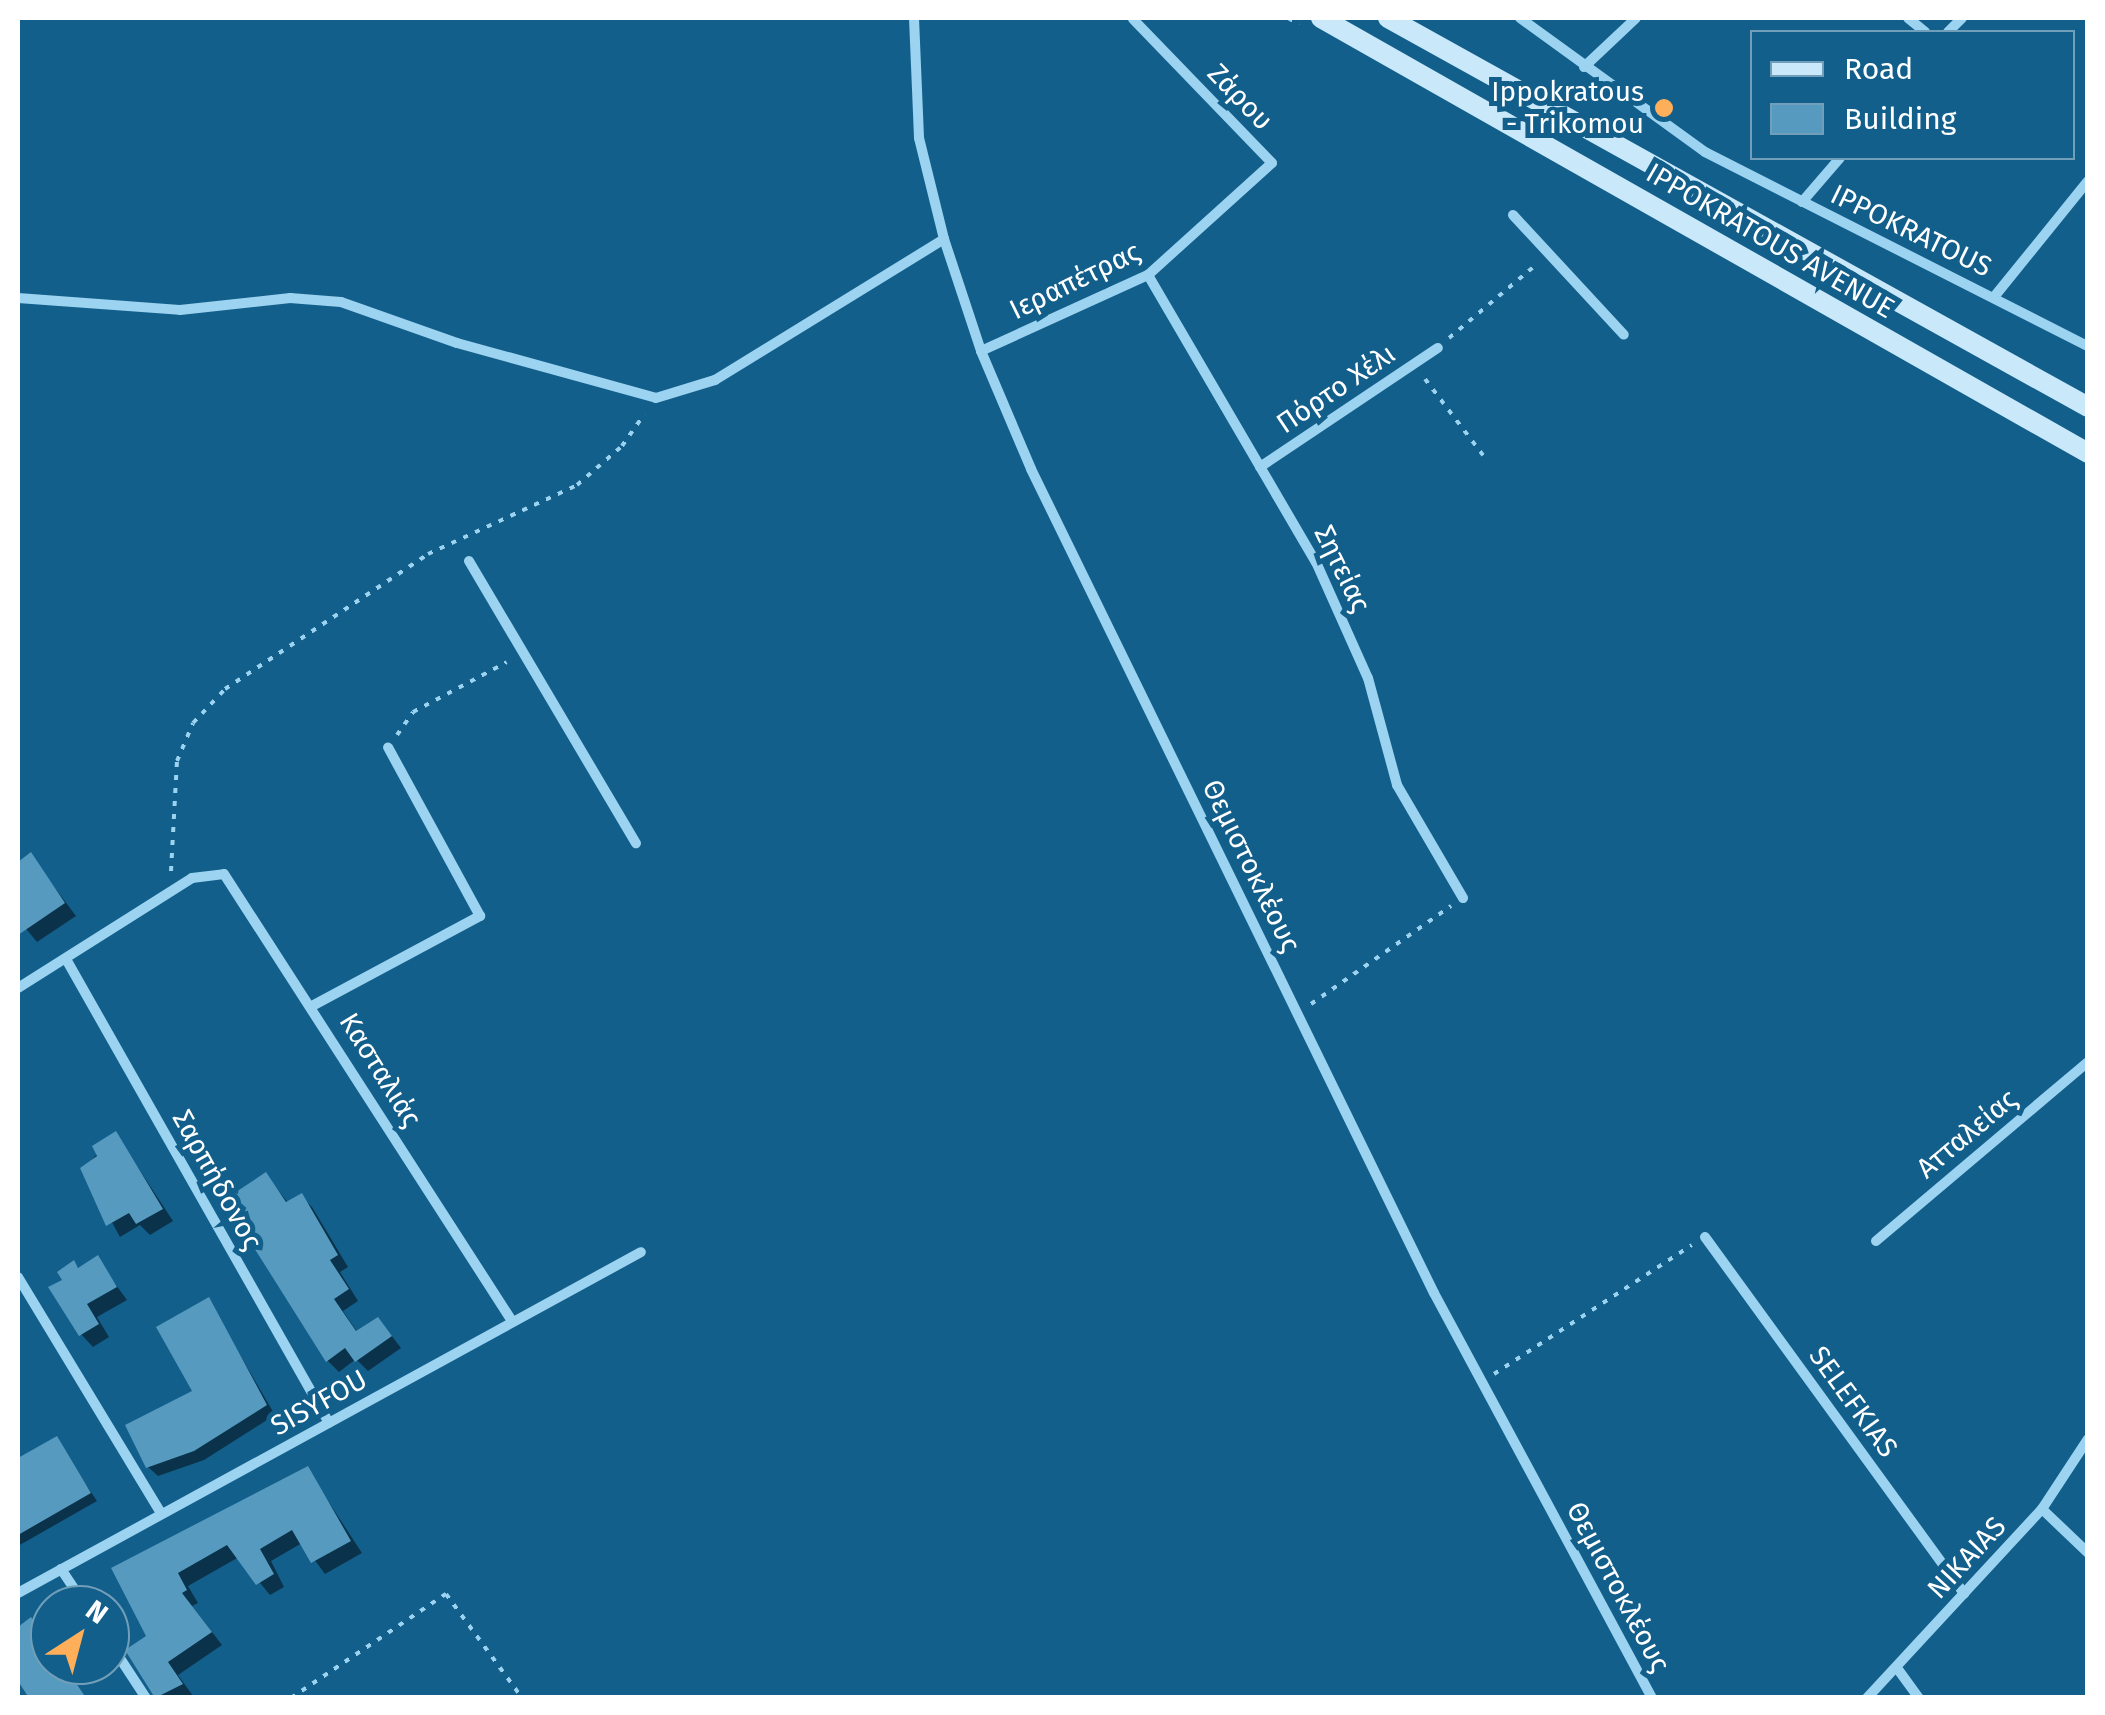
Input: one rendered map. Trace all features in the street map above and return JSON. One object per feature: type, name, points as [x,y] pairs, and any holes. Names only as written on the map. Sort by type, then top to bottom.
[{"type":"main road","name":"IPPOKRATOUS AVENUE","points":[[1321,18],[2088,453]]},
{"type":"main road","name":"IPPOKRATOUS AVENUE","points":[[1388,18],[2088,407]]},
{"type":"street","name":"Θεμιστοκλέους","points":[[914,18],[919,138],[944,239],[981,351],[1032,469],[1482,1382],[1652,1698]]},
{"type":"street","name":"IPPOKRATOUS","points":[[1520,18],[1706,152],[2088,346]]},
{"type":"street","points":[[1584,67],[1636,18]]},
{"type":"street","name":"Ζάρου","points":[[1133,19],[1272,163]]},
{"type":"street","points":[[1802,202],[1838,160]]},
{"type":"street","name":"Ιεραπέτρας","points":[[981,351],[1148,275],[1272,163]]},
{"type":"street","points":[[1994,297],[2088,181]]},
{"type":"street","points":[[1513,215],[1624,335]]},
{"type":"street","points":[[18,298],[180,310],[290,298],[341,302],[457,343],[656,398],[715,380],[944,239]]},
{"type":"street","name":"Σητείας","points":[[1148,275],[1316,562],[1368,678],[1397,785],[1463,898]]},
{"type":"street","name":"Πόρτο Χέλι","points":[[1260,467],[1438,348]]},
{"type":"street","points":[[469,561],[636,843]]},
{"type":"street","points":[[312,1006],[480,916],[388,748]]},
{"type":"street","name":"Κασταλιάς","points":[[171,891],[208,872],[235,883],[512,1321]]},
{"type":"street","points":[[18,988],[171,891]]},
{"type":"street","name":"Σαρπήδονος","points":[[66,958],[329,1424]]},
{"type":"street","name":"Ατταλείας","points":[[1876,1241],[2088,1062]]},
{"type":"street","name":"SELEFKIAS","points":[[1704,1237],[1964,1594]]},
{"type":"street","name":"SISYFOU","points":[[18,1593],[641,1252]]},
{"type":"street","points":[[18,1277],[161,1513]]},
{"type":"street","name":"NIKAIAS","points":[[1867,1698],[2042,1509],[2088,1439]]},
{"type":"street","points":[[2042,1509],[2088,1553]]},
{"type":"street","points":[[61,1569],[72,1585]]},
{"type":"street","points":[[1897,1668],[1919,1698]]},
{"type":"street","points":[[130,1674],[146,1698]]},
{"type":"path","points":[[1438,348],[1549,254]]},
{"type":"path","points":[[1414,364],[1484,455]]},
{"type":"path","points":[[171,891],[177,761],[193,722],[225,688],[428,554],[578,485],[622,446],[656,398]]},
{"type":"path","points":[[388,748],[412,712],[521,654]]},
{"type":"path","points":[[1298,1014],[1463,898]]},
{"type":"path","points":[[1482,1382],[1704,1237]]},
{"type":"path","points":[[291,1698],[446,1594],[522,1698]]},
{"type":"building","points":[[31,852],[65,903],[18,935],[18,862]]},
{"type":"building","points":[[116,1131],[163,1209],[136,1224],[129,1213],[106,1226],[80,1168],[97,1156],[92,1146]]},
{"type":"building","points":[[266,1172],[286,1202],[302,1193],[338,1255],[330,1260],[349,1289],[334,1299],[356,1331],[378,1317],[392,1336],[355,1362],[345,1348],[326,1362],[224,1200]]},
{"type":"building","points":[[98,1255],[117,1287],[87,1304],[99,1324],[79,1336],[48,1287],[62,1280],[57,1272],[74,1260],[78,1268]]},
{"type":"building","points":[[209,1297],[267,1405],[194,1451],[146,1468],[125,1425],[192,1391],[156,1327]]},
{"type":"building","points":[[57,1436],[91,1493],[18,1535],[18,1458]]},
{"type":"building","points":[[308,1466],[351,1541],[311,1563],[292,1530],[260,1549],[274,1574],[256,1585],[227,1545],[178,1573],[187,1590],[182,1593],[212,1632],[168,1662],[183,1684],[155,1698],[130,1658],[130,1647],[146,1636],[130,1605],[130,1585],[120,1585],[111,1568]]},
{"type":"building","points":[[30,1618],[30,1685],[77,1685],[86,1698],[29,1698],[18,1681],[18,1627]]},
{"type":"place","name":"Ippokratous - Trikomou","points":[[1664,108]]}]
